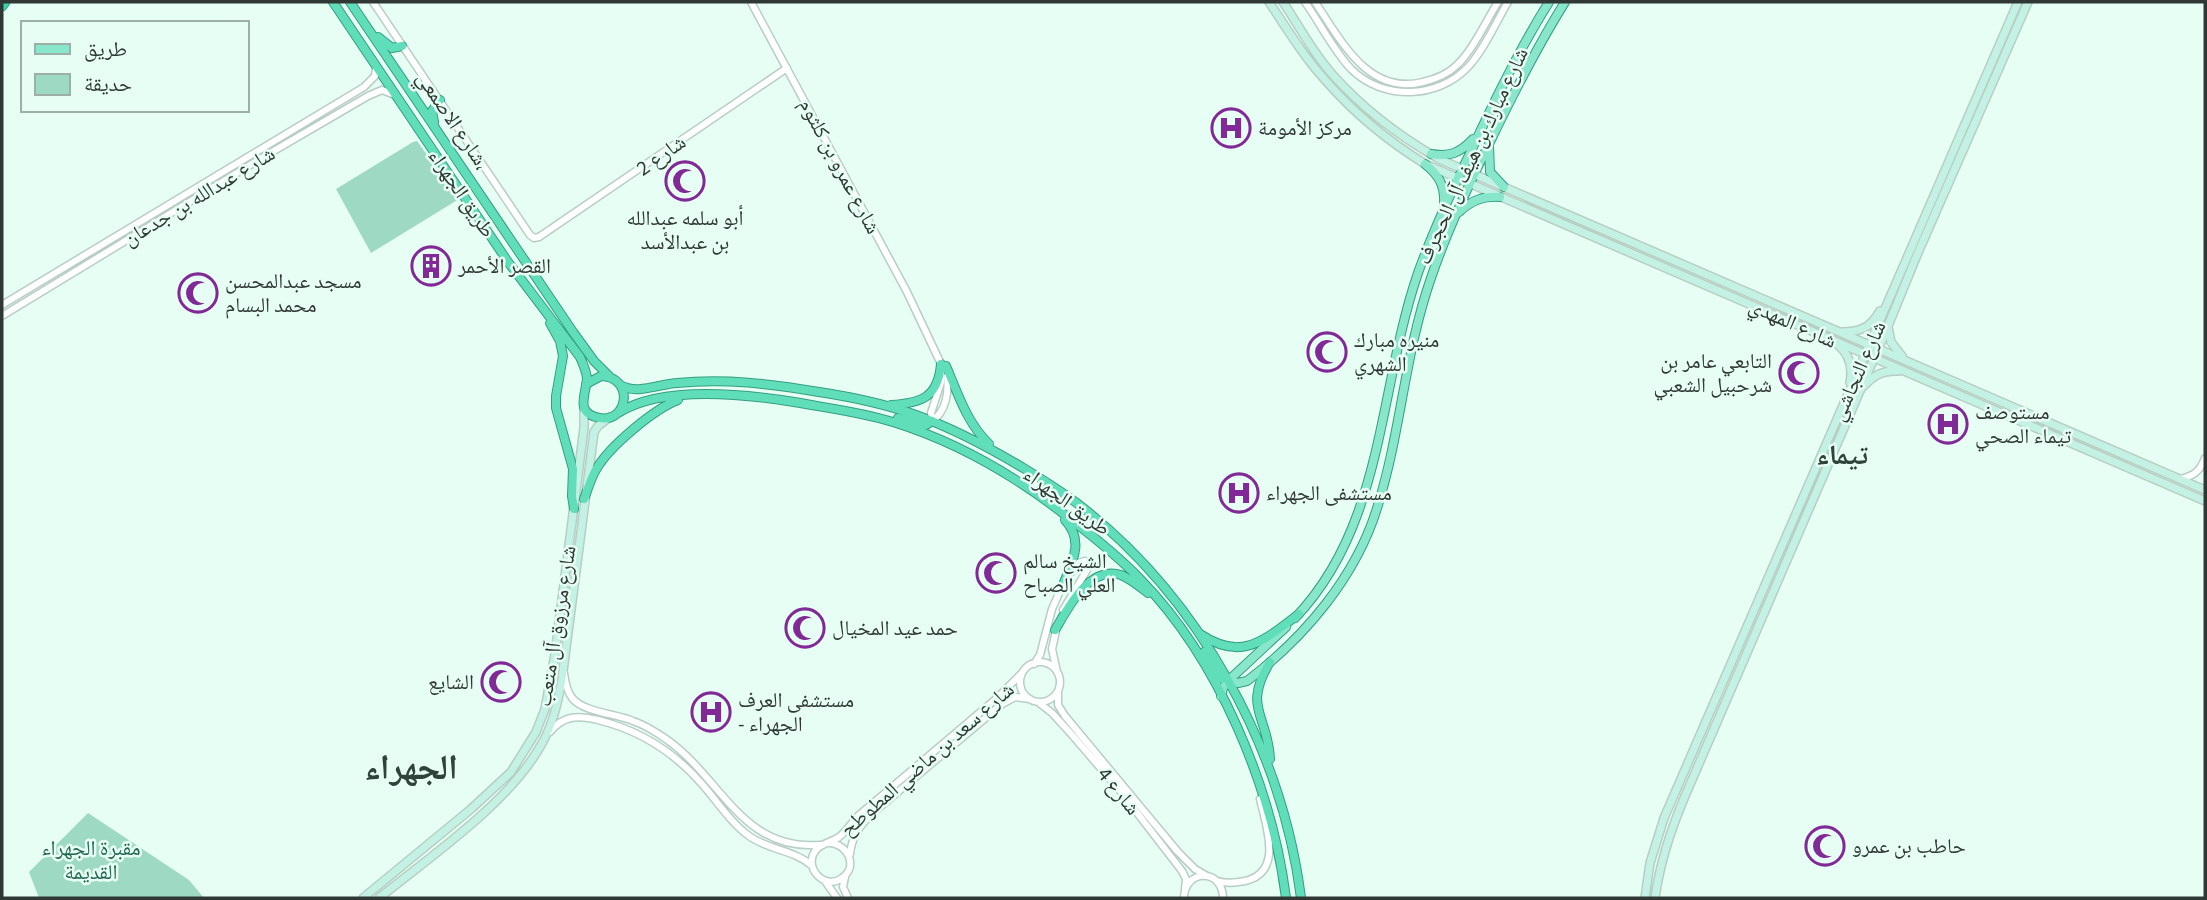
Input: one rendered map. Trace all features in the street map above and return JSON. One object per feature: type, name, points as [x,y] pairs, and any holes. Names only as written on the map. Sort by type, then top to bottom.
[{"type":"highway","name":"طريق الجهراء","points":[[334,2],[508,262],[580,357],[585,369],[586,384]]},
{"type":"highway","name":"طريق الجهراء","points":[[350,2],[550,298],[594,361],[612,378]]},
{"type":"highway","points":[[368,29],[392,48],[402,46]]},
{"type":"highway","points":[[436,129],[432,111],[440,100]]},
{"type":"highway","points":[[524,283],[532,282],[536,275]]},
{"type":"highway","points":[[540,304],[550,298]]},
{"type":"highway","points":[[546,314],[562,349],[555,408],[573,469],[574,509]]},
{"type":"highway","points":[[873,403],[890,405],[919,401],[933,390],[944,365]]},
{"type":"highway","points":[[944,365],[974,427],[996,451]]},
{"type":"highway","points":[[596,377],[612,378],[623,390],[624,402],[614,415],[594,416],[583,404],[586,384],[596,377]]},
{"type":"highway","name":"طريق الجهراء","points":[[620,385],[639,390],[680,382],[753,383],[873,403],[932,421],[996,451],[1076,503],[1111,531],[1172,597],[1237,694],[1252,724],[1287,819],[1301,898]]},
{"type":"highway","name":"طريق الجهراء","points":[[614,415],[640,402],[696,394],[756,396],[867,415],[899,424],[938,439],[1015,477],[1115,555],[1162,603],[1196,652],[1245,746],[1263,792],[1282,867],[1286,898]]},
{"type":"highway","points":[[584,499],[597,466],[619,443],[658,409],[696,394]]},
{"type":"highway","points":[[867,415],[888,416],[926,425],[932,421],[933,432],[938,439]]},
{"type":"highway","points":[[1015,477],[1036,498],[1064,519],[1073,532],[1076,540],[1075,557],[1064,582]]},
{"type":"highway","points":[[1055,630],[1077,596],[1094,578],[1102,574],[1112,573],[1128,579],[1162,603]]},
{"type":"highway","points":[[1198,633],[1222,647],[1245,647],[1277,631],[1299,614]]},
{"type":"highway","points":[[1172,617],[1187,629],[1224,677]]},
{"type":"highway","points":[[1270,662],[1256,692],[1270,754],[1270,769]]},
{"type":"main road","points":[[1270,3],[1278,8],[1296,35],[1300,35],[1303,32],[1283,2]]},
{"type":"main road","name":"شارع مبارك بن هيف آل الحجرف","points":[[1221,696],[1224,677],[1272,642],[1299,614],[1325,578],[1350,535],[1374,460],[1401,330],[1417,276],[1462,169],[1514,62],[1549,2]]},
{"type":"main road","name":"شارع مبارك بن هيف آل الحجرف","points":[[1224,677],[1238,683],[1247,681],[1270,662],[1306,629],[1347,572],[1373,517],[1390,460],[1407,366],[1429,282],[1469,183],[1517,83],[1565,2]]},
{"type":"main road","name":"شارع المهدي","points":[[1270,3],[1339,96],[1395,145],[1425,164],[2205,501]]},
{"type":"main road","points":[[2017,3],[2021,8],[2027,5]]},
{"type":"main road","name":"شارع النجاشي","points":[[1645,898],[1655,844],[1687,765],[1848,393],[1888,326],[2017,3]]},
{"type":"main road","name":"شارع النجاشي","points":[[1971,122],[2027,5]]},
{"type":"main road","points":[[2012,16],[2017,16],[2020,21]]},
{"type":"main road","name":"شارع المهدي","points":[[1303,32],[1331,73],[1360,103],[1402,136],[1431,154],[2205,490]]},
{"type":"main road","points":[[1431,154],[1452,155],[1462,150],[1472,141],[1488,116]]},
{"type":"main road","name":"شارع النجاشي","points":[[1874,347],[1894,289],[1965,137]]},
{"type":"main road","points":[[1490,141],[1490,172],[1504,187]]},
{"type":"main road","points":[[1425,164],[1440,180],[1444,190],[1442,212]]},
{"type":"main road","points":[[1452,223],[1467,204],[1477,198],[1500,197]]},
{"type":"main road","points":[[1417,276],[1424,274],[1429,278],[1429,282]]},
{"type":"main road","points":[[1697,280],[1706,280],[1709,276]]},
{"type":"main road","points":[[1724,293],[1727,288],[1736,288]]},
{"type":"main road","points":[[1839,332],[1857,331],[1867,327],[1894,289]]},
{"type":"main road","points":[[1888,326],[1895,348],[1908,361]]},
{"type":"main road","points":[[1834,341],[1844,350],[1851,365],[1848,393]]},
{"type":"main road","name":"شارع النجاشي","points":[[1655,898],[1660,867],[1672,825],[1810,506],[1858,391],[1869,356]]},
{"type":"main road","points":[[1858,391],[1873,375],[1905,372]]},
{"type":"main road","name":"شارع مرزوق آل متعب","points":[[363,898],[496,787],[511,772],[536,732],[548,696],[584,428],[583,404]]},
{"type":"main road","points":[[2006,415],[2015,414],[2014,407]]},
{"type":"main road","points":[[2022,422],[2020,417],[2023,414],[2032,416]]},
{"type":"main road","name":"شارع مرزوق آل متعب","points":[[379,898],[519,778],[545,739],[557,703],[564,662],[594,432],[614,415]]},
{"type":"main road","points":[[1373,517],[1366,520],[1362,515],[1375,468],[1374,460]]},
{"type":"main road","points":[[1801,502],[1807,500],[1810,506]]},
{"type":"main road","points":[[1325,578],[1332,585],[1327,602]]},
{"type":"main road","points":[[1693,753],[1696,757],[1702,757]]},
{"type":"main road","points":[[1687,765],[1694,765],[1696,771]]},
{"type":"street","name":"شارع الاصمعي،","points":[[373,2],[534,238]]},
{"type":"street","name":"شارع عمرو بن كلثوم","points":[[751,2],[944,365]]},
{"type":"street","points":[[1305,2],[1350,68],[1370,83],[1407,93],[1437,88],[1450,82],[1469,66],[1508,2]]},
{"type":"street","points":[[1315,2],[1356,61],[1372,74],[1406,84],[1434,79],[1457,66],[1498,2]]},
{"type":"street","points":[[368,96],[370,91],[364,87],[376,76],[374,62]]},
{"type":"street","name":"شارع 2","points":[[534,238],[540,237],[621,183],[787,68]]},
{"type":"street","name":"شارع عبدالله بن جدعان","points":[[2,305],[364,87]]},
{"type":"street","points":[[368,96],[387,91],[399,99]]},
{"type":"street","name":"شارع عبدالله بن جدعان","points":[[2,316],[368,96]]},
{"type":"street","points":[[251,154],[250,160],[255,162]]},
{"type":"street","points":[[242,159],[247,162],[246,168]]},
{"type":"street","points":[[11,300],[9,305],[14,308]]},
{"type":"street","points":[[932,421],[931,413],[944,365]]},
{"type":"street","points":[[2180,479],[2195,475],[2205,458]]},
{"type":"street","points":[[1078,563],[1087,563],[1087,570],[1065,606],[1055,630],[1052,649],[1060,681],[1058,691],[1047,701],[1038,702],[1030,699],[1021,688],[1022,673],[1034,664],[1040,655],[1052,609],[1064,582],[1078,563]]},
{"type":"street","points":[[564,662],[564,676],[570,695],[578,703],[633,720],[654,730],[703,772],[745,821],[763,834],[791,844],[830,843],[842,846],[849,856],[849,869],[843,887],[848,898]]},
{"type":"street","points":[[1034,664],[1047,664],[1057,672]]},
{"type":"street","name":"شارع سعد بن ماضي المطوطح","points":[[830,843],[845,832],[858,816],[998,698],[1022,673]]},
{"type":"street","name":"شارع 4","points":[[1058,691],[1058,705],[1065,716],[1178,852],[1195,869],[1217,881]]},
{"type":"street","name":"شارع سعد بن ماضي المطوطح","points":[[849,856],[857,830],[874,811],[1002,704],[1015,698],[1030,699]]},
{"type":"street","name":"شارع 4","points":[[1038,702],[1052,713],[1130,804],[1182,871],[1186,879],[1184,896]]},
{"type":"street","points":[[593,719],[591,712],[595,709]]},
{"type":"street","points":[[545,739],[565,718],[581,716],[631,730],[667,751],[701,782],[748,835],[769,848],[802,858],[812,866],[837,898]]},
{"type":"street","points":[[1217,881],[1237,883],[1254,879],[1267,865],[1269,857],[1270,847],[1260,796],[1245,746]]},
{"type":"street","points":[[812,866],[813,854],[822,845]]},
{"type":"street","points":[[825,881],[837,881],[846,874]]},
{"type":"street","points":[[1184,896],[1193,878],[1207,876]]},
{"type":"street","points":[[1217,881],[1223,898]]},
{"type":"green space","points":[[417,141],[459,199],[371,253],[336,189]]},
{"type":"green space","name":"مقبرة الجهراء القديمة","points":[[88,813],[189,880],[204,898],[39,898],[29,872]]},
{"type":"place","name":"مركز الأمومة","points":[[1231,128]]},
{"type":"place","name":"أبو سلمه عبدالله بن عبدالأسد","points":[[685,181]]},
{"type":"place","name":"القصر الأحمر","points":[[431,266]]},
{"type":"place","name":"مسجد عبدالمحسن محمد البسام","points":[[198,293]]},
{"type":"place","name":"منيره مبارك الشهري","points":[[1327,352]]},
{"type":"place","name":"التابعي عامر بن شرحبيل الشعبي","points":[[1799,373]]},
{"type":"place","name":"مستوصف تيماء الصحي","points":[[1948,424]]},
{"type":"place","name":"مستشفى الجهراء","points":[[1239,493]]},
{"type":"place","name":"الشيخ سالم العلي الصباح","points":[[996,573]]},
{"type":"place","name":"حمد عيد المخيال","points":[[805,628]]},
{"type":"place","name":"الشايع","points":[[501,682]]},
{"type":"place","name":"مستشفى العرف - الجهراء","points":[[711,712]]},
{"type":"place","name":"حاطب بن عمرو","points":[[1825,846]]},
{"type":"district","name":"تيماء","points":[[1842,454]]},
{"type":"district","name":"الجهراء","points":[[411,767]]}]
